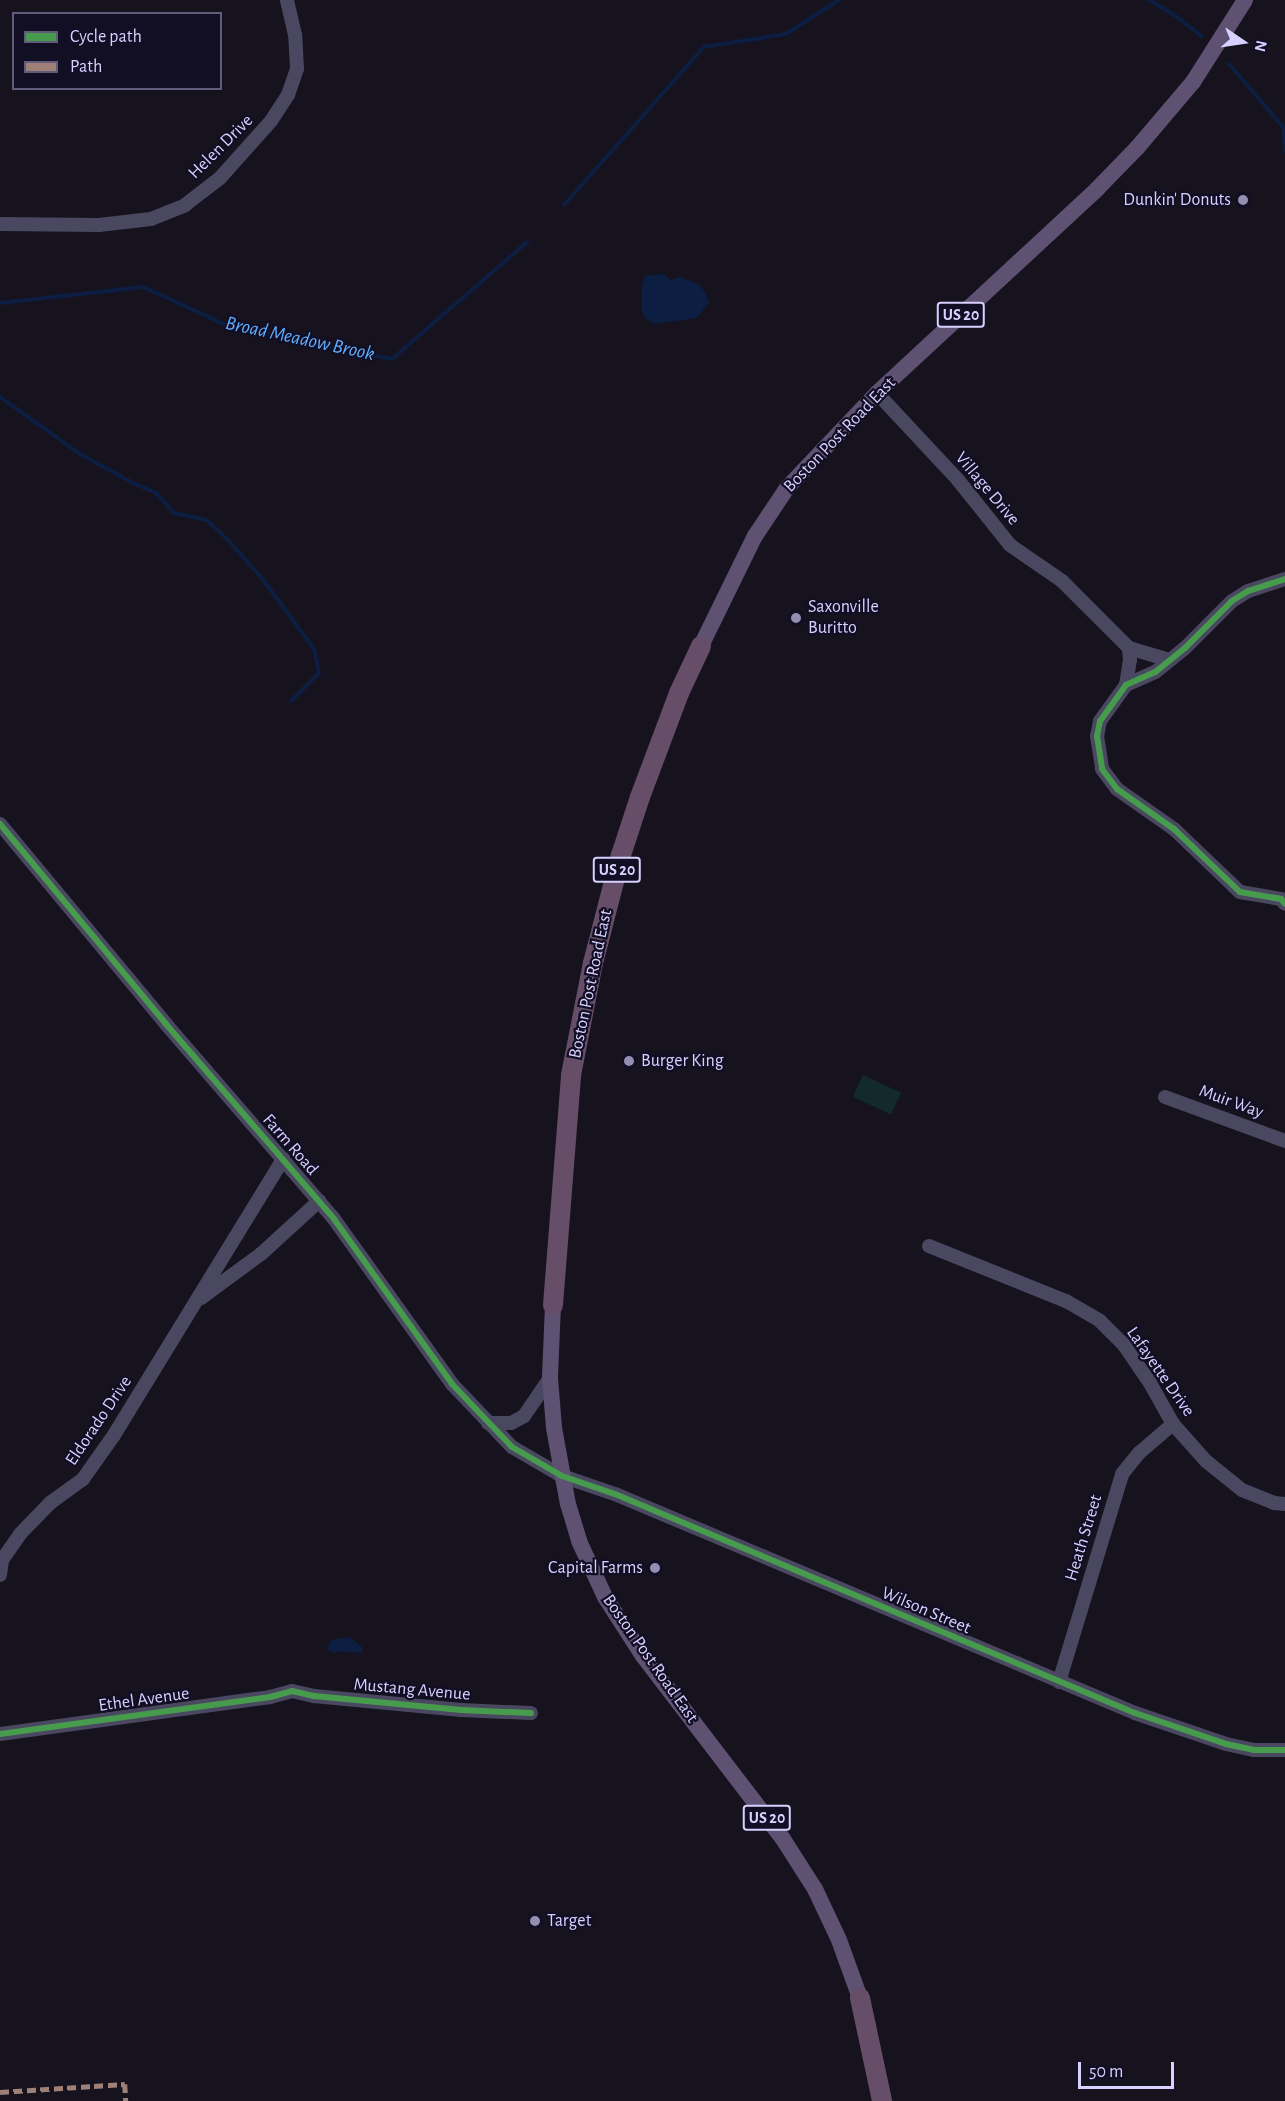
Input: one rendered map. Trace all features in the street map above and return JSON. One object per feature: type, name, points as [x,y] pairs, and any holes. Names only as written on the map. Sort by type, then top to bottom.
[{"type":"highway","name":"Boston Post Road East","points":[[553,1305],[568,1104],[587,991],[612,887],[637,806],[661,738],[701,646]]},
{"type":"highway","name":"Boston Post Road East","points":[[860,1998],[882,2101]]},
{"type":"main road","name":"Boston Post Road East","points":[[701,646],[709,624],[755,536],[806,466],[877,393],[1117,169],[1193,82],[1239,2]]},
{"type":"main road","name":"Boston Post Road East","points":[[553,1305],[550,1378],[554,1428],[562,1476],[579,1541],[605,1597],[643,1656],[783,1839],[806,1873],[840,1940],[860,1998]]},
{"type":"street","name":"Helen Drive","points":[[0,224],[99,225],[151,219],[185,206],[194,199],[220,178],[271,121],[288,95],[297,69],[295,35],[287,0]]},
{"type":"street","name":"Village Drive","points":[[877,393],[958,480],[1010,545],[1062,581],[1129,648],[1169,660]]},
{"type":"street","points":[[1126,685],[1145,678],[1169,660],[1232,601],[1248,591],[1285,579]]},
{"type":"street","points":[[1129,648],[1130,660],[1126,685],[1100,721],[1097,736],[1102,769],[1117,789],[1174,829],[1240,892],[1254,897],[1284,899]]},
{"type":"street","name":"Farm Road","points":[[0,824],[165,1023],[319,1201],[351,1242],[448,1379],[512,1448],[562,1476]]},
{"type":"street","name":"Muir Way","points":[[1165,1097],[1285,1141]]},
{"type":"street","name":"Eldorado Drive","points":[[0,1575],[2,1560],[20,1534],[50,1503],[83,1479],[96,1462],[283,1159]]},
{"type":"street","name":"Eldorado Drive","points":[[194,1303],[261,1254],[319,1201]]},
{"type":"street","name":"Lafayette Drive","points":[[929,1245],[1066,1301],[1100,1321],[1124,1345],[1150,1383],[1173,1424],[1206,1461],[1242,1490],[1274,1503],[1285,1504]]},
{"type":"street","points":[[488,1423],[511,1423],[524,1416],[550,1378]]},
{"type":"street","name":"Heath Street","points":[[1059,1682],[1122,1474],[1139,1453],[1173,1424]]},
{"type":"street","name":"Wilson Street","points":[[562,1476],[615,1494],[1144,1717],[1226,1744],[1254,1750],[1285,1750]]},
{"type":"street","name":"Mustang Avenue","points":[[292,1691],[314,1696],[449,1709],[531,1713]]},
{"type":"street","name":"Ethel Avenue","points":[[0,1734],[270,1698],[292,1691]]},
{"type":"green space","points":[[863,1075],[901,1093],[891,1115],[853,1097]]},
{"type":"water","points":[[663,274],[671,280],[680,277],[698,284],[704,291],[709,302],[697,318],[654,324],[645,318],[641,308],[642,285],[645,276]]},
{"type":"water","points":[[349,1637],[362,1647],[362,1653],[341,1651],[333,1653],[327,1649],[331,1640]]},
{"type":"waterway","name":"Broad Meadow Brook","points":[[564,205],[704,47],[786,34],[839,0]]},
{"type":"waterway","name":"Broad Meadow Brook","points":[[1150,0],[1201,36]]},
{"type":"waterway","name":"Broad Meadow Brook","points":[[1229,64],[1283,127],[1285,151]]},
{"type":"waterway","name":"Broad Meadow Brook","points":[[0,303],[143,287],[228,326],[392,359],[527,242]]},
{"type":"waterway","points":[[0,397],[80,454],[156,493],[174,513],[207,520],[228,540],[261,577],[314,649],[319,673],[291,701]]},
{"type":"marked path","points":[[0,2092],[125,2084],[126,2101]]},
{"type":"cycle path","points":[[1285,579],[1248,591],[1232,601],[1185,648],[1155,672],[1126,685],[1100,721],[1097,736],[1102,769],[1117,789],[1174,829],[1240,892],[1281,899],[1285,904]]},
{"type":"cycle path","points":[[0,824],[165,1023],[334,1219],[452,1384],[512,1447],[562,1476],[615,1494],[1135,1713],[1226,1744],[1254,1750],[1285,1750]]},
{"type":"cycle path","points":[[0,1734],[270,1697],[292,1691],[314,1696],[461,1710],[531,1713]]},
{"type":"place","name":"Dunkin' Donuts","points":[[1243,200]]},
{"type":"place","name":"Saxonville Buritto","points":[[796,618]]},
{"type":"place","name":"Burger King","points":[[629,1061]]},
{"type":"place","name":"Capital Farms","points":[[655,1568]]},
{"type":"place","name":"Target","points":[[535,1921]]}]
